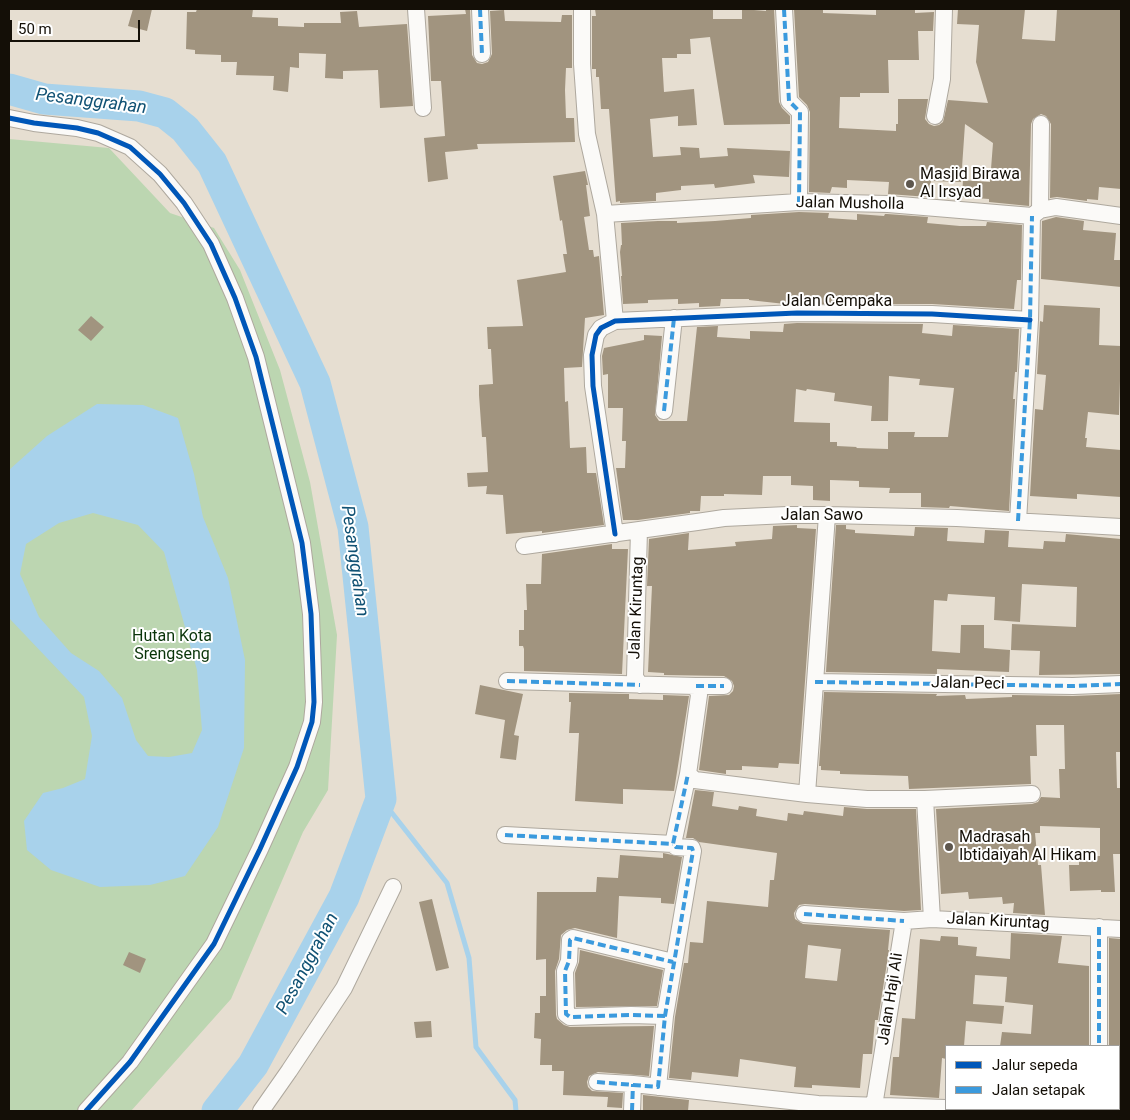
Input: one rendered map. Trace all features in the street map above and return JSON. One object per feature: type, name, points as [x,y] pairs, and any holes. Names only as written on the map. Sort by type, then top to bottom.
[{"type":"street","points":[[416,9],[423,108]]},
{"type":"street","points":[[480,9],[482,54]]},
{"type":"street","points":[[582,9],[582,64],[587,134],[605,214],[615,321],[601,328],[596,335],[592,355],[594,395],[614,534]]},
{"type":"street","points":[[784,9],[789,101],[800,112],[799,202]]},
{"type":"street","points":[[935,116],[942,79],[944,9]]},
{"type":"street","points":[[9,118],[98,133],[130,147],[166,181],[184,203],[211,244],[235,298],[256,357],[302,543],[311,614],[314,702],[312,722],[297,767],[260,849],[214,944],[130,1062],[86,1111]]},
{"type":"street","points":[[1018,521],[1041,124]]},
{"type":"street","name":"Jalan Musholla","points":[[605,214],[799,202],[888,204],[1036,213],[1056,207],[1121,216]]},
{"type":"street","name":"Jalan Cempaka","points":[[615,321],[797,313],[922,314],[1030,320]]},
{"type":"street","points":[[664,411],[674,318]]},
{"type":"street","points":[[807,794],[827,514]]},
{"type":"street","name":"Jalan Sawo","points":[[524,546],[724,518],[827,514],[1121,527]]},
{"type":"street","name":"Jalan Kiruntag","points":[[639,530],[635,677],[640,685]]},
{"type":"street","points":[[507,681],[724,686]]},
{"type":"street","name":"Jalan Peci","points":[[815,682],[1073,686],[1121,684]]},
{"type":"street","points":[[673,844],[688,774],[699,695],[696,686]]},
{"type":"street","points":[[688,774],[695,780],[807,794],[867,799],[925,799],[1032,794]]},
{"type":"street","name":"Jalan Kiruntag","points":[[925,799],[932,919],[1121,929]]},
{"type":"street","points":[[505,835],[673,844],[676,847],[692,848],[694,851],[664,1016],[658,1087]]},
{"type":"street","points":[[260,1111],[344,988],[393,887]]},
{"type":"street","points":[[804,914],[904,921],[932,919]]},
{"type":"street","name":"Jalan Haji Ali","points":[[874,1106],[904,921]]},
{"type":"street","points":[[1098,927],[1099,1045]]},
{"type":"street","points":[[664,1016],[631,1015],[570,1018],[566,1014],[565,971],[569,961],[570,940],[573,938],[673,962]]},
{"type":"street","points":[[597,1082],[634,1084],[818,1108],[874,1106],[945,1108]]},
{"type":"street","points":[[632,1111],[634,1084]]},
{"type":"street","points":[[1022,1110],[1066,1111]]},
{"type":"green space","name":"Hutan Kota Srengseng","points":[[9,139],[109,148],[170,213],[214,228],[240,270],[280,370],[310,482],[337,635],[328,790],[303,832],[231,999],[131,1111],[9,1111]]},
{"type":"water","points":[[97,404],[143,405],[178,418],[194,474],[203,517],[228,578],[245,660],[244,748],[218,827],[185,876],[150,885],[100,887],[51,870],[27,850],[24,821],[43,793],[63,788],[85,779],[92,736],[84,697],[9,618],[9,470],[47,436]],"holes":[[[93,513],[138,525],[164,552],[197,670],[202,730],[192,753],[169,757],[148,756],[136,740],[122,698],[99,671],[71,653],[39,617],[20,574],[26,544],[59,523]]]},
{"type":"building","points":[[133,9],[152,9],[147,31],[128,26]]},
{"type":"building","points":[[197,9],[253,9],[252,17],[278,18],[278,26],[304,27],[304,23],[341,23],[340,12],[357,11],[359,27],[407,24],[413,106],[380,108],[378,70],[343,71],[343,79],[325,78],[326,54],[299,53],[299,68],[290,67],[288,92],[273,90],[274,76],[236,75],[237,62],[221,62],[221,55],[195,54],[195,50],[186,49],[187,12],[196,12]]},
{"type":"building","points":[[465,9],[470,9],[472,55],[477,63],[482,64],[488,62],[492,54],[490,11],[504,10],[505,21],[561,22],[562,15],[572,15],[572,68],[566,68],[565,90],[566,118],[574,118],[575,142],[477,144],[478,149],[445,152],[448,179],[428,182],[424,138],[445,136],[441,81],[431,81],[428,16],[466,14]]},
{"type":"building","points":[[595,9],[713,9],[713,19],[742,19],[742,9],[766,11],[766,9],[774,9],[779,102],[790,116],[790,124],[724,125],[710,37],[690,39],[691,54],[677,54],[677,58],[662,58],[664,92],[694,89],[697,125],[678,126],[678,116],[650,119],[653,157],[681,155],[680,147],[699,148],[700,158],[728,156],[727,148],[790,151],[789,177],[753,175],[755,183],[715,188],[714,184],[681,186],[681,190],[656,193],[656,201],[616,202],[609,109],[601,109],[599,77],[596,77],[596,69],[592,69],[592,16],[596,16]]},
{"type":"building","points":[[794,9],[823,9],[823,13],[876,15],[876,9],[915,9],[915,13],[934,12],[933,31],[918,31],[919,60],[888,60],[889,93],[860,93],[860,97],[840,97],[839,128],[896,131],[896,124],[898,124],[898,99],[928,99],[925,119],[934,126],[943,122],[948,100],[988,103],[976,62],[979,25],[957,24],[958,9],[1025,9],[1022,39],[1055,41],[1057,9],[1121,9],[1121,189],[1099,187],[1098,200],[1050,198],[1051,124],[1046,116],[1041,114],[1033,119],[1031,124],[1029,206],[989,202],[989,199],[962,197],[963,180],[990,182],[993,143],[965,124],[961,182],[931,181],[929,197],[888,194],[889,182],[847,180],[847,188],[832,187],[830,193],[809,192],[810,112],[807,105],[799,97]]},
{"type":"building","points":[[585,171],[590,216],[584,217],[589,250],[593,250],[594,257],[599,256],[604,315],[585,318],[582,367],[564,368],[565,402],[568,401],[570,448],[586,447],[587,473],[596,473],[604,525],[542,533],[542,531],[506,534],[503,495],[486,494],[487,486],[468,487],[467,473],[488,472],[486,437],[482,437],[479,395],[479,385],[493,384],[491,349],[488,349],[487,327],[523,326],[517,280],[566,272],[563,254],[567,254],[553,176]]},
{"type":"building","points":[[799,212],[829,213],[828,218],[857,220],[857,214],[884,216],[887,214],[928,217],[927,223],[960,226],[986,226],[987,222],[1022,225],[1021,280],[1017,280],[1014,309],[932,304],[785,304],[749,299],[721,299],[720,306],[699,307],[699,303],[678,304],[678,299],[648,300],[648,303],[623,304],[620,252],[622,245],[621,223],[715,221],[751,218],[751,215]]},
{"type":"building","points":[[1056,217],[1084,221],[1083,230],[1116,233],[1114,260],[1121,260],[1121,287],[1041,279],[1042,221]]},
{"type":"building","points":[[1044,305],[1100,308],[1099,345],[1121,346],[1119,415],[1088,412],[1085,438],[1087,438],[1086,447],[1121,450],[1121,497],[1077,494],[1077,499],[1030,496],[1035,409],[1043,410],[1046,375],[1037,374],[1040,321],[1043,322]]},
{"type":"building","points":[[91,316],[104,327],[91,341],[78,330]]},
{"type":"building","points":[[784,324],[923,324],[922,333],[952,336],[953,325],[1019,329],[1017,372],[1015,372],[1013,399],[1015,399],[1009,511],[950,506],[949,508],[921,507],[921,493],[889,493],[890,488],[859,487],[859,481],[830,480],[830,501],[813,500],[813,486],[791,485],[791,476],[763,476],[762,495],[724,494],[724,496],[701,496],[700,511],[638,520],[623,520],[616,468],[625,468],[626,441],[622,441],[623,408],[608,408],[608,374],[603,375],[602,356],[604,348],[644,340],[644,335],[662,336],[655,415],[659,421],[687,421],[697,327],[718,326],[717,337],[750,339],[750,331],[783,332]],"holes":[[[889,376],[920,379],[919,385],[954,388],[948,437],[914,437],[915,432],[888,432],[888,449],[856,448],[837,446],[837,442],[830,442],[830,423],[794,422],[796,389],[835,393],[834,401],[872,406],[871,421],[888,421]]]},
{"type":"building","points":[[797,525],[797,528],[816,529],[799,764],[779,763],[778,768],[742,766],[742,770],[726,770],[726,774],[699,770],[709,696],[729,695],[733,691],[734,686],[732,681],[724,676],[664,675],[664,673],[648,672],[652,586],[647,586],[649,539],[689,533],[688,550],[736,546],[735,542],[772,539],[773,526]]},
{"type":"building","points":[[836,525],[846,525],[846,529],[855,530],[855,533],[914,536],[915,527],[948,528],[947,541],[984,543],[985,530],[1009,531],[1008,547],[1043,549],[1044,541],[1065,542],[1066,534],[1121,539],[1121,674],[1039,675],[1040,651],[1011,650],[1012,624],[1076,627],[1077,587],[1022,584],[1020,622],[994,620],[995,597],[948,594],[947,601],[934,600],[932,651],[960,653],[961,625],[984,625],[984,648],[1010,650],[1009,672],[937,669],[937,674],[826,672]]},
{"type":"building","points":[[612,544],[612,549],[628,549],[622,674],[524,671],[524,649],[523,646],[519,646],[519,630],[524,630],[524,610],[527,610],[526,584],[541,584],[542,554]]},
{"type":"building","points":[[480,685],[523,694],[514,735],[519,736],[516,760],[500,758],[505,720],[475,714]]},
{"type":"building","points":[[824,692],[937,694],[936,696],[965,695],[966,699],[1012,697],[1012,695],[1073,696],[1121,694],[1121,752],[1116,752],[1117,788],[1121,788],[1121,854],[1113,854],[1115,892],[1101,892],[1101,890],[1070,891],[1069,865],[1079,865],[1079,857],[1100,856],[1100,828],[1040,826],[1040,833],[1035,833],[1038,865],[1041,865],[1045,915],[1013,913],[1014,903],[1003,904],[1002,897],[969,899],[968,892],[941,894],[936,809],[1032,804],[1038,802],[1041,797],[1060,798],[1059,769],[1065,769],[1064,725],[1036,725],[1037,756],[1030,756],[1031,784],[909,789],[908,776],[840,774],[840,771],[821,770],[821,766],[819,766]]},
{"type":"building","points":[[569,693],[629,694],[629,699],[663,700],[663,695],[689,696],[674,791],[623,789],[623,804],[575,801],[579,733],[569,733],[571,702],[569,702]]},
{"type":"building","points":[[695,790],[714,792],[712,806],[738,810],[739,806],[757,809],[756,816],[787,821],[788,813],[803,815],[804,811],[843,816],[844,807],[916,809],[921,910],[904,911],[805,904],[799,905],[794,913],[795,919],[803,924],[890,930],[889,950],[878,1020],[875,1020],[872,1054],[863,1054],[860,1088],[812,1085],[812,1088],[794,1087],[796,1067],[740,1059],[738,1077],[692,1072],[691,1080],[669,1078],[675,1017],[684,963],[688,963],[690,942],[703,943],[707,901],[768,907],[770,880],[774,880],[777,853],[699,842],[693,838],[686,838]],"holes":[[[808,945],[841,949],[837,981],[805,978]]]},
{"type":"building","points":[[663,853],[682,857],[674,904],[661,903],[661,898],[619,896],[617,938],[575,928],[567,930],[561,935],[559,959],[555,971],[556,1015],[557,1019],[564,1025],[570,1027],[654,1026],[649,1076],[598,1072],[589,1076],[588,1087],[592,1091],[623,1093],[622,1108],[607,1107],[608,1097],[563,1095],[564,1071],[552,1071],[552,1065],[540,1065],[541,1039],[534,1038],[535,1013],[540,1013],[540,996],[546,996],[546,959],[536,960],[537,892],[596,892],[597,877],[618,878],[620,855],[663,858]]},
{"type":"building","points":[[432,899],[449,968],[436,971],[419,902]]},
{"type":"building","points":[[1011,933],[1062,936],[1058,963],[1089,966],[1089,1045],[1000,1045],[1002,1032],[1031,1034],[1033,1005],[1005,1002],[1007,977],[975,975],[973,1004],[1004,1006],[1002,1024],[966,1021],[964,1045],[945,1045],[945,1059],[942,1058],[939,1098],[890,1095],[893,1057],[899,1057],[902,1018],[915,1019],[920,939],[940,941],[941,936],[958,937],[958,945],[977,947],[976,956],[1010,959]]},
{"type":"building","points":[[1109,938],[1121,939],[1121,1046],[1109,1045]]},
{"type":"building","points":[[580,950],[663,970],[657,1006],[576,1007],[575,973],[579,962]]},
{"type":"building","points":[[129,952],[146,959],[140,973],[123,965]]},
{"type":"building","points":[[431,1021],[432,1037],[416,1038],[414,1022]]},
{"type":"building","points":[[643,1095],[689,1100],[688,1111],[643,1111]]},
{"type":"waterway","name":"Pesanggrahan","points":[[9,89],[44,99],[139,106],[165,113],[185,129],[212,163],[315,383],[353,527],[381,799],[344,897],[253,1065],[217,1111]]},
{"type":"waterway","points":[[381,799],[447,883],[469,958],[476,1047],[515,1100],[516,1111]]},
{"type":"marked path","points":[[480,9],[482,54]]},
{"type":"marked path","points":[[784,9],[789,101],[800,112],[799,202]]},
{"type":"marked path","points":[[1018,521],[1030,320],[1032,216]]},
{"type":"marked path","points":[[664,411],[674,318]]},
{"type":"marked path","points":[[507,681],[640,685]]},
{"type":"marked path","points":[[815,682],[1073,686],[1121,684]]},
{"type":"marked path","points":[[696,686],[724,686]]},
{"type":"marked path","points":[[597,1082],[658,1087],[665,1016],[693,851],[692,848],[676,847],[673,844],[688,774]]},
{"type":"marked path","points":[[505,835],[673,844]]},
{"type":"marked path","points":[[804,914],[904,921]]},
{"type":"marked path","points":[[1099,927],[1099,1045]]},
{"type":"marked path","points":[[665,1016],[570,1017],[566,1014],[565,971],[569,961],[570,940],[573,938],[673,962]]},
{"type":"marked path","points":[[632,1111],[633,1084]]},
{"type":"cycle path","points":[[9,118],[98,133],[130,147],[160,174],[184,203],[211,244],[235,298],[256,357],[302,543],[311,614],[314,702],[312,722],[297,767],[260,849],[214,944],[130,1062],[86,1111]]},
{"type":"cycle path","points":[[615,534],[593,386],[592,355],[596,335],[601,328],[615,321],[797,313],[932,314],[1030,320]]},
{"type":"place","name":"Masjid Birawa Al Irsyad","points":[[910,184]]},
{"type":"place","name":"Madrasah Ibtidaiyah Al Hikam","points":[[949,847]]}]
